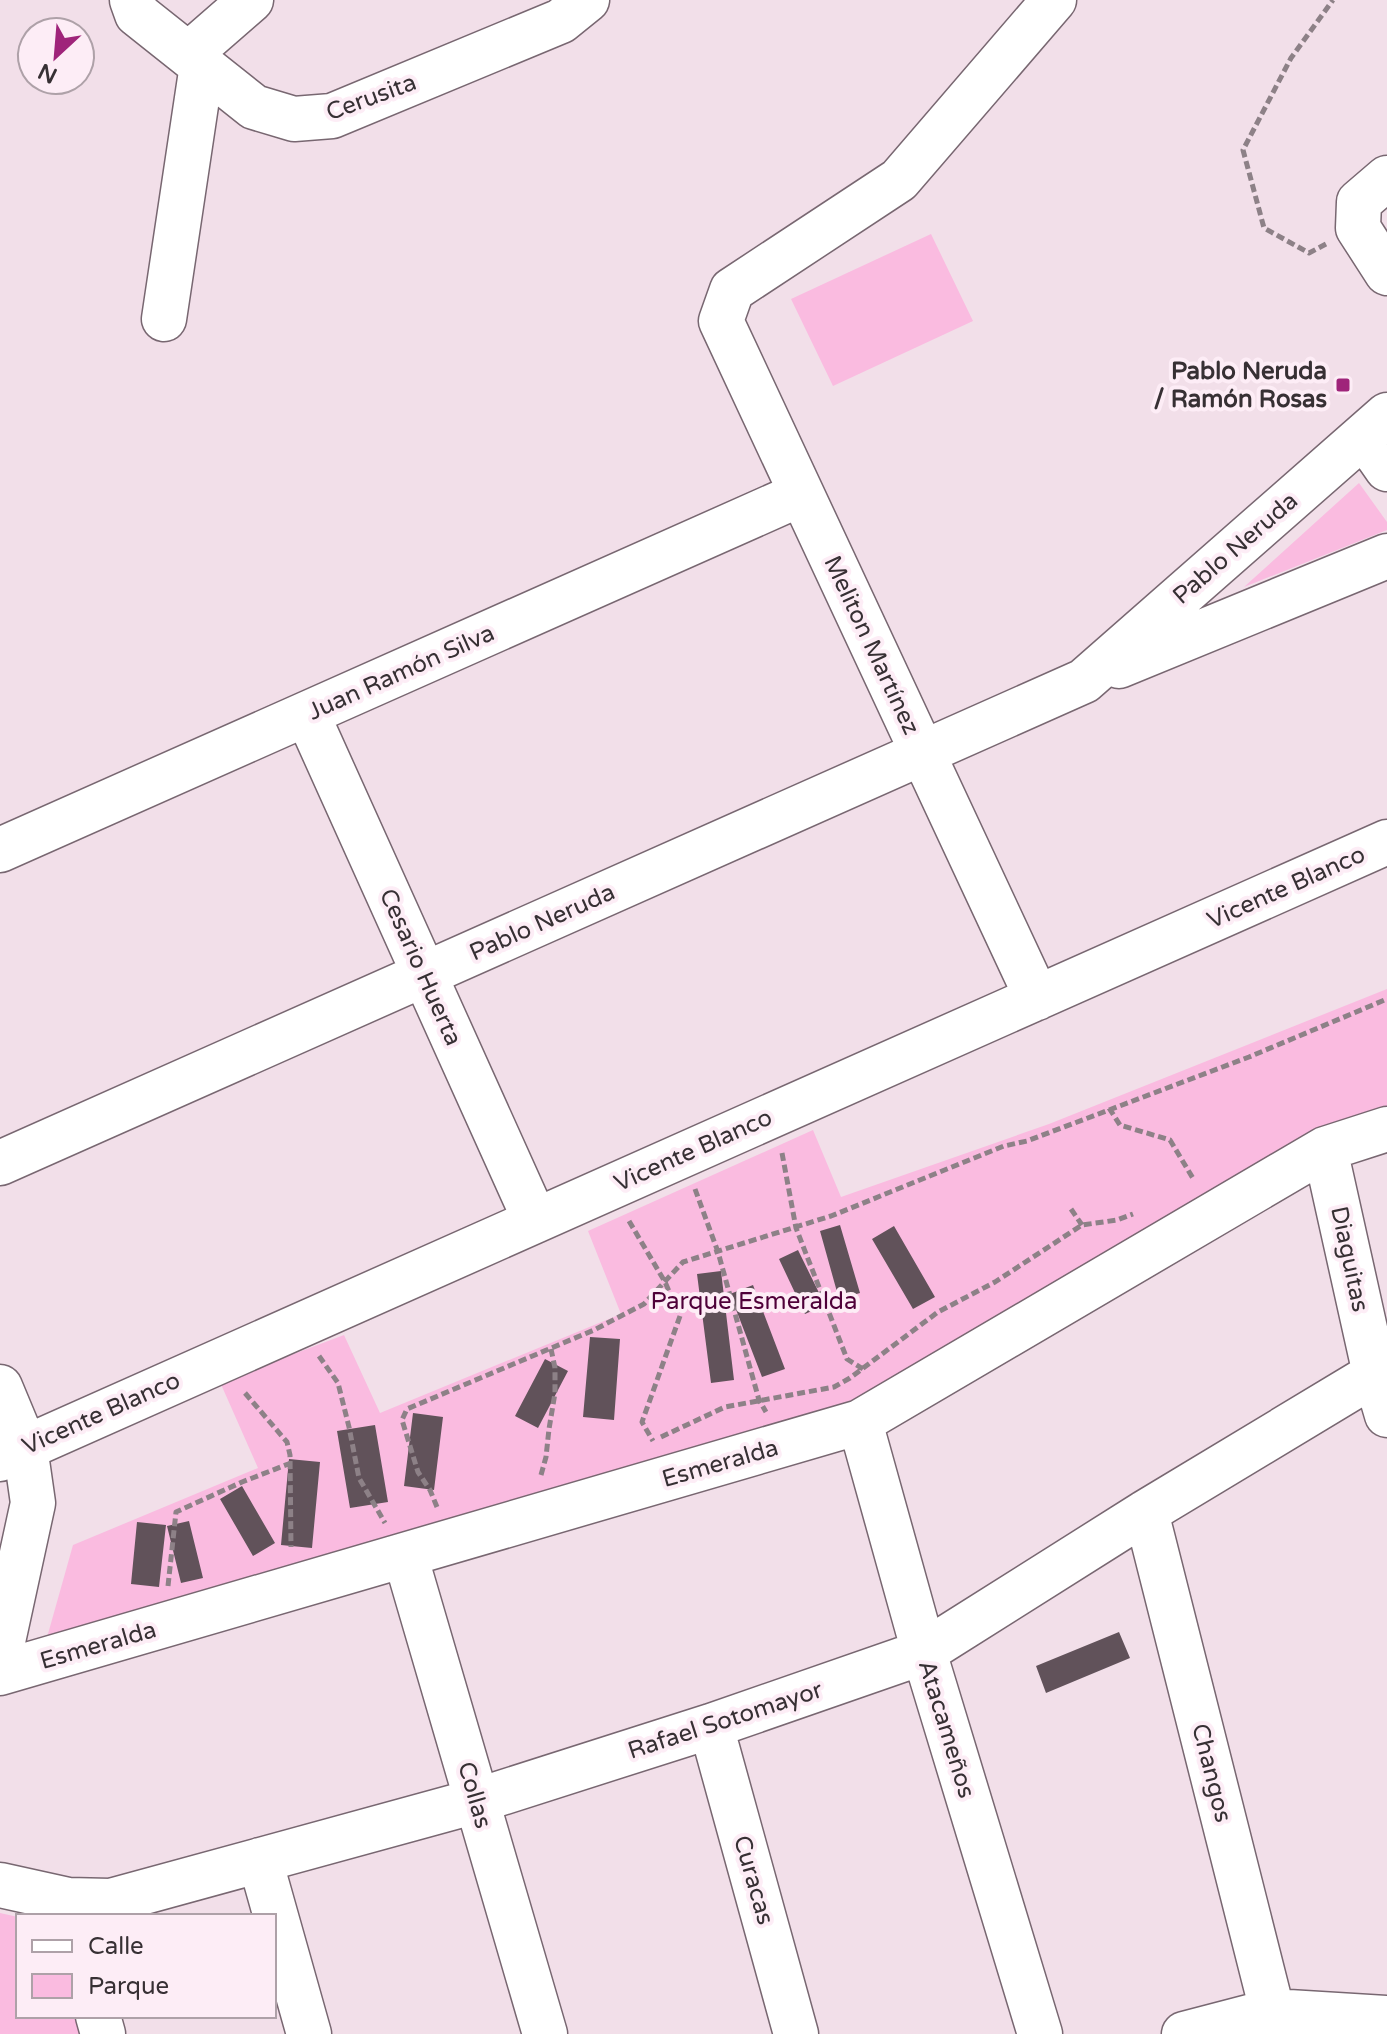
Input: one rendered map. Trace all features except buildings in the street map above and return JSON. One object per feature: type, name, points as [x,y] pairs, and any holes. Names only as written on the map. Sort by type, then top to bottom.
[{"type":"street","name":"Cerusita","points":[[132,0],[137,14],[254,107],[294,119],[332,116],[561,21],[574,3]]},
{"type":"street","points":[[164,319],[196,59],[251,0]]},
{"type":"street","name":"Meliton Martínez","points":[[1037,998],[721,321],[732,290],[899,180],[1054,0]]},
{"type":"street","points":[[1387,178],[1359,202],[1358,228],[1387,273]]},
{"type":"street","name":"Pablo Neruda","points":[[1084,681],[1379,440]]},
{"type":"street","name":"Juan Ramón Silva","points":[[0,850],[801,494]]},
{"type":"street","name":"Pablo Neruda","points":[[0,1163],[1084,681],[1387,556]]},
{"type":"street","name":"Cesario Huerta","points":[[307,714],[535,1220]]},
{"type":"street","name":"Vicente Blanco","points":[[13,1453],[1387,842]]},
{"type":"street","name":"Esmeralda","points":[[0,1673],[390,1542],[785,1444],[860,1422],[1325,1149],[1387,1129]]},
{"type":"street","name":"Diaguitas","points":[[1325,1149],[1381,1372],[1387,1415]]},
{"type":"street","name":"Rafael Sotomayor","points":[[0,1885],[70,1908],[111,1901],[476,1801],[711,1726],[924,1652],[1146,1512],[1381,1372]]},
{"type":"street","points":[[0,1387],[13,1453],[33,1503],[0,1655]]},
{"type":"street","name":"Atacameños","points":[[860,1422],[924,1652],[1040,2034]]},
{"type":"street","name":"Changos","points":[[1146,1512],[1275,2023]]},
{"type":"street","name":"Collas","points":[[390,1542],[476,1801],[545,2034]]},
{"type":"street","name":"Curacas","points":[[711,1726],[796,2034]]},
{"type":"street","points":[[260,1860],[275,1914]]},
{"type":"street","points":[[276,1917],[309,2034]]},
{"type":"street","points":[[1184,2034],[1275,2023],[1387,2018]]},
{"type":"path","points":[[1333,0],[1291,58],[1243,150],[1264,228],[1309,253],[1358,228]]},
{"type":"path","points":[[438,1509],[418,1472],[402,1420],[407,1409],[594,1330],[644,1304],[683,1262],[831,1216],[1004,1146],[1027,1141],[1249,1057],[1387,999]]},
{"type":"path","points":[[1109,1108],[1120,1125],[1170,1140],[1194,1180]]},
{"type":"path","points":[[775,1114],[796,1228],[847,1359],[863,1369]]},
{"type":"path","points":[[683,1155],[718,1252],[759,1400],[785,1444]]},
{"type":"path","points":[[1181,1187],[1207,1173]]},
{"type":"path","points":[[609,1188],[665,1282],[680,1316],[642,1422],[653,1441]]},
{"type":"path","points":[[642,1448],[725,1407],[834,1387],[938,1312],[995,1282],[1082,1225],[1117,1220],[1143,1208]]},
{"type":"path","points":[[1071,1209],[1082,1225]]},
{"type":"path","points":[[295,1327],[338,1383],[359,1478],[388,1527],[390,1542]]},
{"type":"path","points":[[539,1484],[555,1393],[551,1349]]},
{"type":"path","points":[[218,1361],[287,1442],[291,1463],[291,1548]]},
{"type":"path","points":[[167,1593],[176,1512],[291,1463]]},
{"type":"path","points":[[425,1514],[451,1503]]},
{"type":"path","points":[[279,1553],[303,1544]]},
{"type":"green space","points":[[931,234],[973,321],[833,386],[791,299]]},
{"type":"green space","points":[[1359,483],[1387,522],[1387,530],[1244,587]]},
{"type":"green space","name":"Parque Esmeralda","points":[[1387,989],[1387,1106],[1313,1131],[833,1415],[46,1641],[73,1545],[258,1468],[220,1382],[344,1335],[380,1413],[621,1314],[588,1231],[813,1130],[841,1197],[1049,1124]]},
{"type":"green space","points":[[0,1913],[16,1917],[16,2018],[81,2018],[85,2034],[0,2034]]},
{"type":"place","name":"Pablo Neruda / Ramón Rosas","points":[[1343,385]]}]
